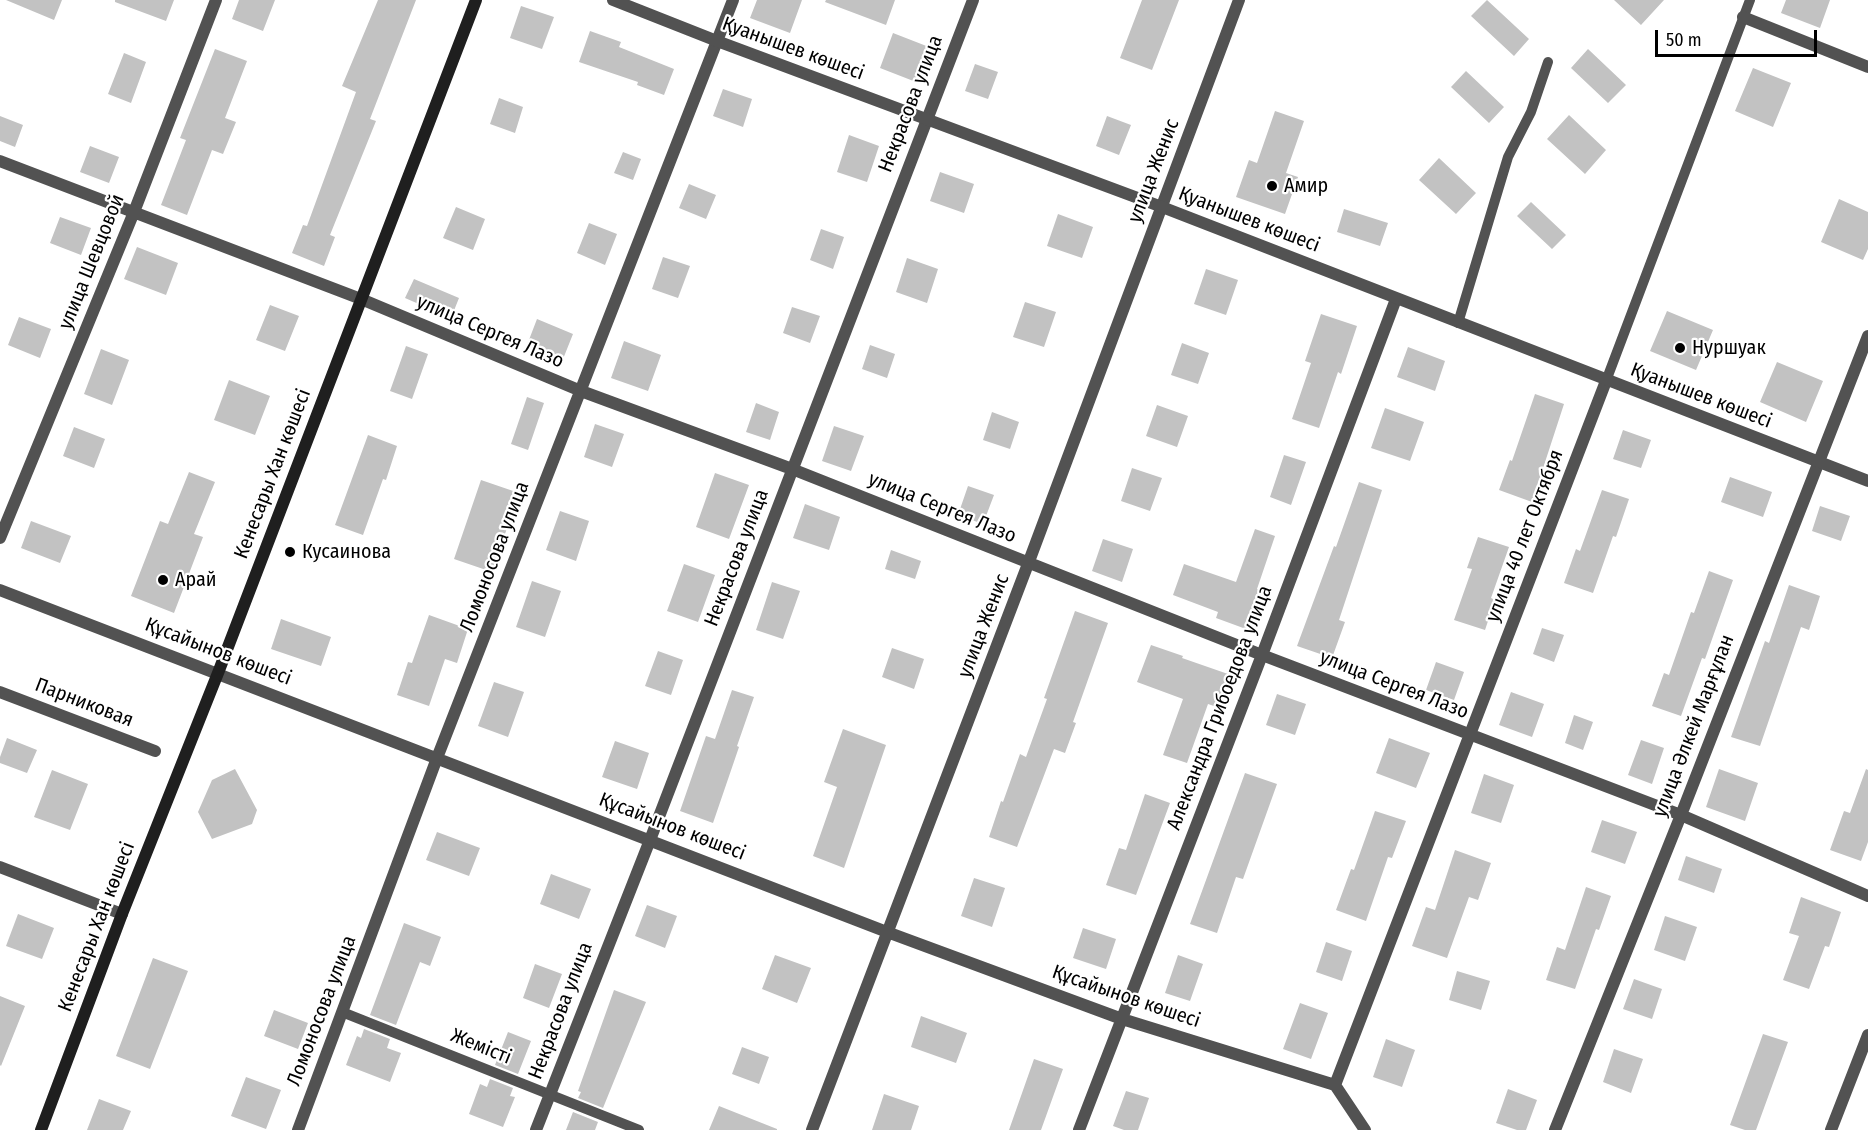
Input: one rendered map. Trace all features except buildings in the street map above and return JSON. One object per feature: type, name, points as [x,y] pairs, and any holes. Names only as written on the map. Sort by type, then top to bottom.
[{"type":"main road","name":"Кенесары Хан көшесі","points":[[41,1130],[122,914],[218,673],[476,0]]},
{"type":"street","name":"улица Шевцовой","points":[[0,538],[134,212],[216,0]]},
{"type":"street","name":"Қуанышев көшесі","points":[[613,0],[1162,207],[1868,481]]},
{"type":"street","name":"Ломоносова улица","points":[[298,1130],[437,758],[733,0]]},
{"type":"street","name":"Некрасова улица","points":[[536,1130],[973,0]]},
{"type":"street","name":"улица Женис","points":[[812,1130],[1028,564],[1239,0]]},
{"type":"street","points":[[1743,17],[1868,67]]},
{"type":"street","name":"улица Сергея Лазо","points":[[0,161],[361,299],[580,391],[792,469],[1028,564],[1681,815],[1868,896]]},
{"type":"street","name":"Александра Грибоедова улица","points":[[1079,1130],[1262,655],[1396,298]]},
{"type":"street","name":"улица Әлкей Марғұлан","points":[[1555,1130],[1868,336]]},
{"type":"street","name":"улица 40 лет Октября","points":[[1335,1084],[1606,381]]},
{"type":"street","name":"Құсайынов көшесі","points":[[0,590],[887,932],[1122,1019],[1335,1084]]},
{"type":"street","name":"Парниковая","points":[[0,692],[155,751]]},
{"type":"street","points":[[0,867],[122,914]]},
{"type":"street","points":[[1831,1130],[1868,1035]]},
{"type":"street","points":[[1335,1084],[1365,1130]]},
{"type":"lane","name":"улица 40 лет Октября","points":[[1606,381],[1750,0]]},
{"type":"lane","points":[[1458,323],[1508,157],[1531,112],[1548,62]]},
{"type":"lane","name":"Жемісті","points":[[342,1012],[639,1130]]},
{"type":"place","name":"Амир","points":[[1272,186]]},
{"type":"place","name":"Нуршуак","points":[[1680,348]]},
{"type":"place","name":"Кусаинова","points":[[290,552]]},
{"type":"place","name":"Арай","points":[[163,580]]}]
